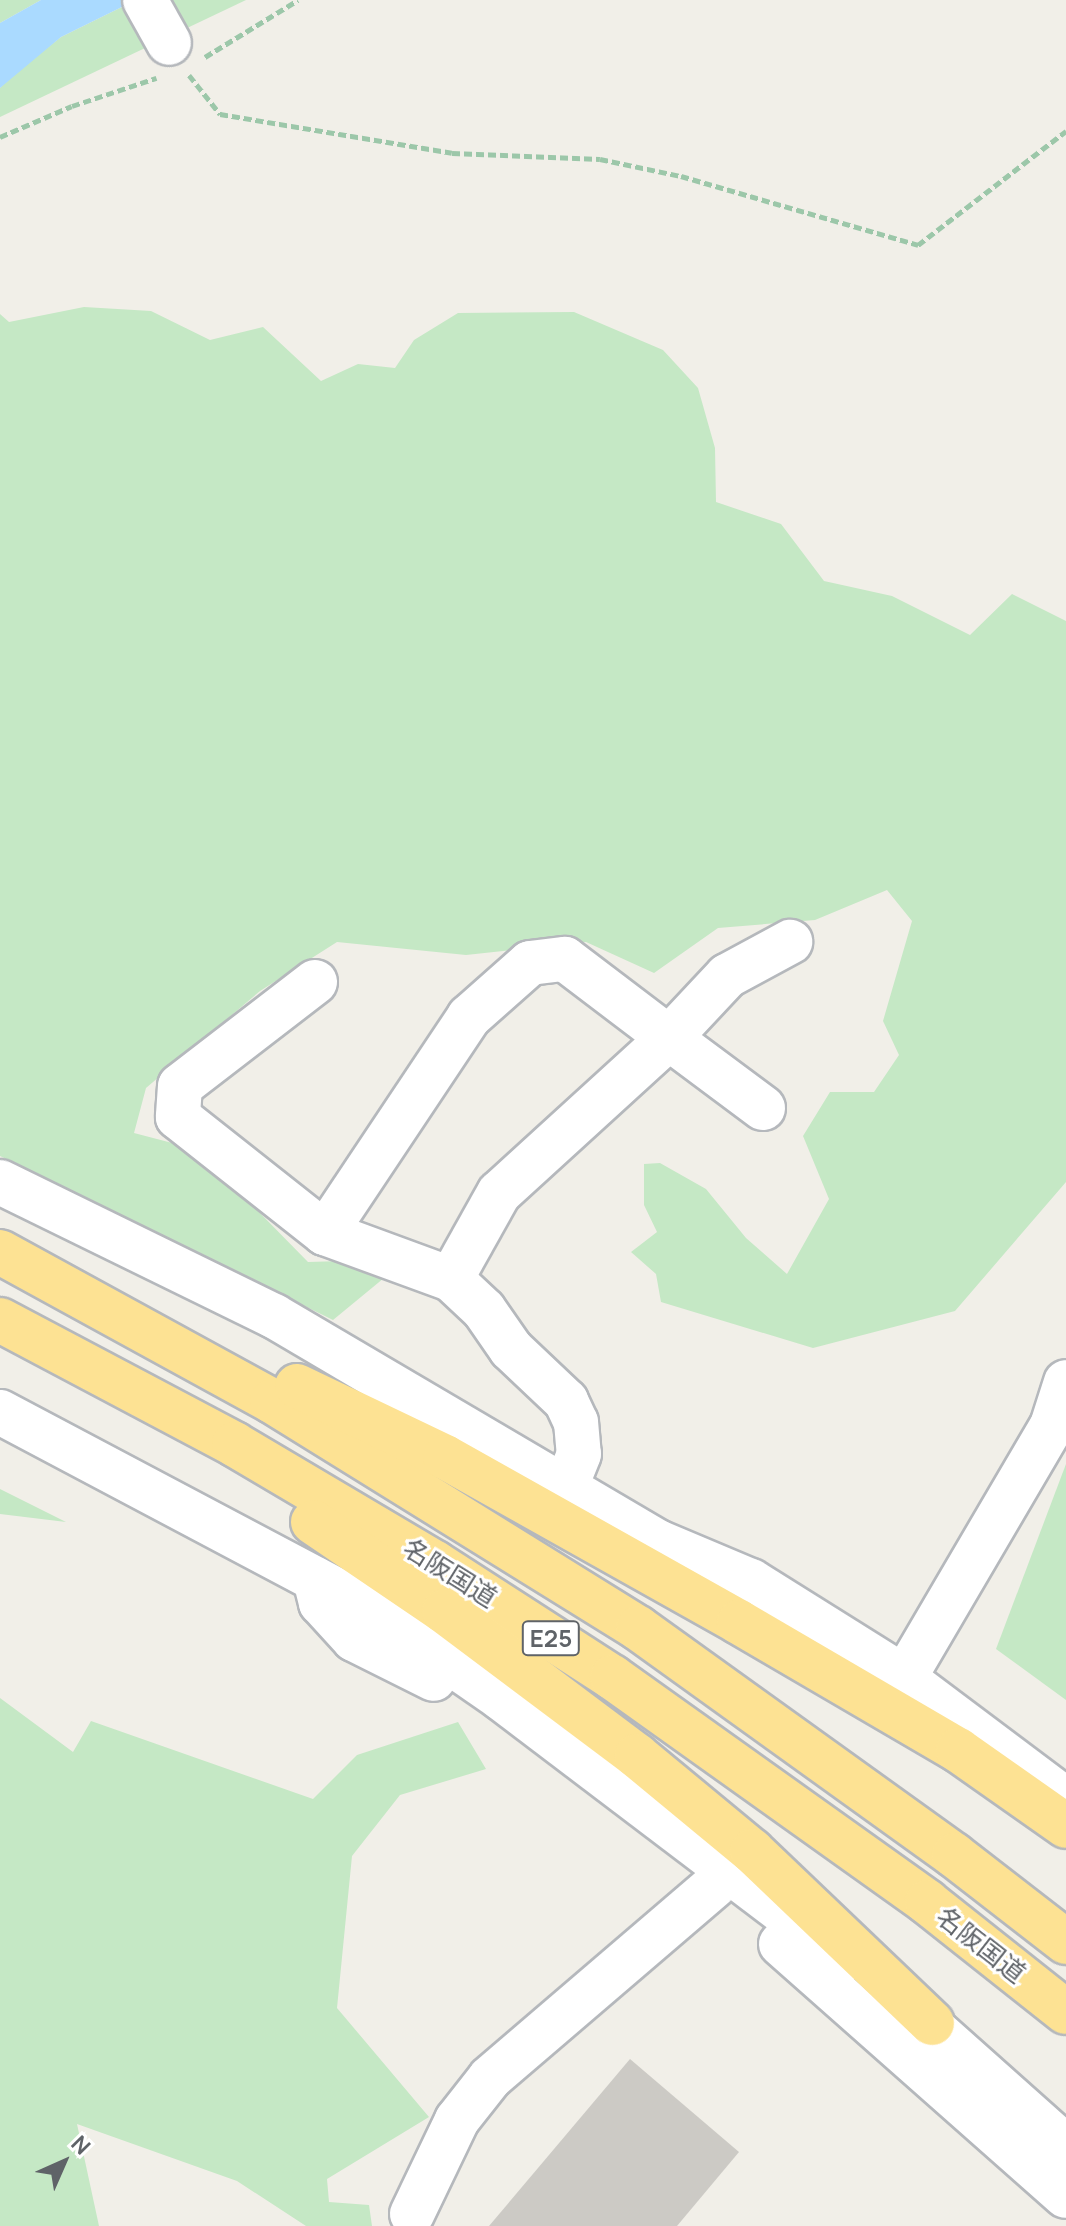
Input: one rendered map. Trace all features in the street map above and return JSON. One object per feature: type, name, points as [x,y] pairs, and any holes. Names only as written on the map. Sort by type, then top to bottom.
[{"type":"highway","name":"名阪国道","points":[[0,1252],[64,1283],[439,1501],[638,1628],[929,1836],[1066,1942]]},
{"type":"highway","points":[[64,1283],[445,1457],[867,1695],[1066,1826]]},
{"type":"highway","name":"名阪国道","points":[[0,1320],[247,1452],[435,1563],[612,1677],[927,1902],[1066,2012]]},
{"type":"highway","points":[[0,1343],[196,1449],[444,1611],[637,1756],[752,1851],[932,2023]]},
{"type":"street","points":[[145,0],[169,43]]},
{"type":"street","points":[[451,1279],[499,1193],[669,1038],[727,976],[790,942]]},
{"type":"street","points":[[325,1233],[469,1017],[530,963],[565,959],[763,1108]]},
{"type":"street","points":[[315,982],[180,1086],[178,1117],[325,1233],[451,1279],[484,1310],[511,1349],[566,1401],[576,1422],[579,1454],[567,1484]]},
{"type":"street","points":[[0,1182],[274,1316],[567,1484],[658,1542],[751,1581],[898,1674],[1066,1800]]},
{"type":"street","points":[[898,1674],[1052,1426],[1066,1382]]},
{"type":"street","points":[[0,1412],[374,1610],[501,1698],[932,2023],[1066,2147]]},
{"type":"street","points":[[314,1576],[321,1603],[354,1639],[482,1709],[715,1885],[1066,2196]]},
{"type":"street","points":[[412,2214],[457,2120],[490,2078],[715,1885]]},
{"type":"path","points":[[169,43],[220,114],[452,153],[600,159],[695,180],[918,245],[1066,131]]},
{"type":"green space","points":[[0,0],[41,0],[0,23]]},
{"type":"green space","points":[[136,0],[246,0],[0,117],[0,88],[8,79],[61,37]]},
{"type":"green space","points":[[84,307],[151,311],[210,340],[263,327],[321,381],[358,364],[395,368],[414,340],[458,313],[574,312],[663,350],[698,388],[715,448],[716,502],[781,524],[824,581],[892,596],[970,635],[1012,594],[1066,621],[1066,1182],[955,1311],[813,1348],[661,1302],[656,1274],[631,1252],[657,1232],[644,1205],[644,1164],[660,1163],[706,1189],[746,1238],[787,1274],[829,1199],[803,1136],[830,1092],[874,1092],[899,1055],[883,1021],[912,921],[887,890],[815,920],[718,928],[654,973],[586,942],[466,955],[337,942],[260,991],[146,1088],[134,1133],[176,1144],[251,1204],[308,1262],[342,1261],[384,1278],[333,1320],[0,1156],[0,314],[9,322]]},
{"type":"green space","points":[[1066,1464],[1066,1700],[996,1649]]},
{"type":"green space","points":[[0,1489],[66,1522],[0,1514]]},
{"type":"green space","points":[[0,1698],[73,1752],[91,1721],[313,1799],[357,1755],[458,1722],[486,1769],[400,1795],[352,1856],[337,2008],[429,2117],[327,2179],[329,2202],[369,2205],[372,2226],[306,2226],[237,2181],[77,2124],[99,2226],[0,2226]]},
{"type":"water","points":[[41,0],[136,0],[61,37],[0,88],[0,23]]},
{"type":"building","points":[[630,2059],[739,2152],[677,2226],[489,2226]]}]
